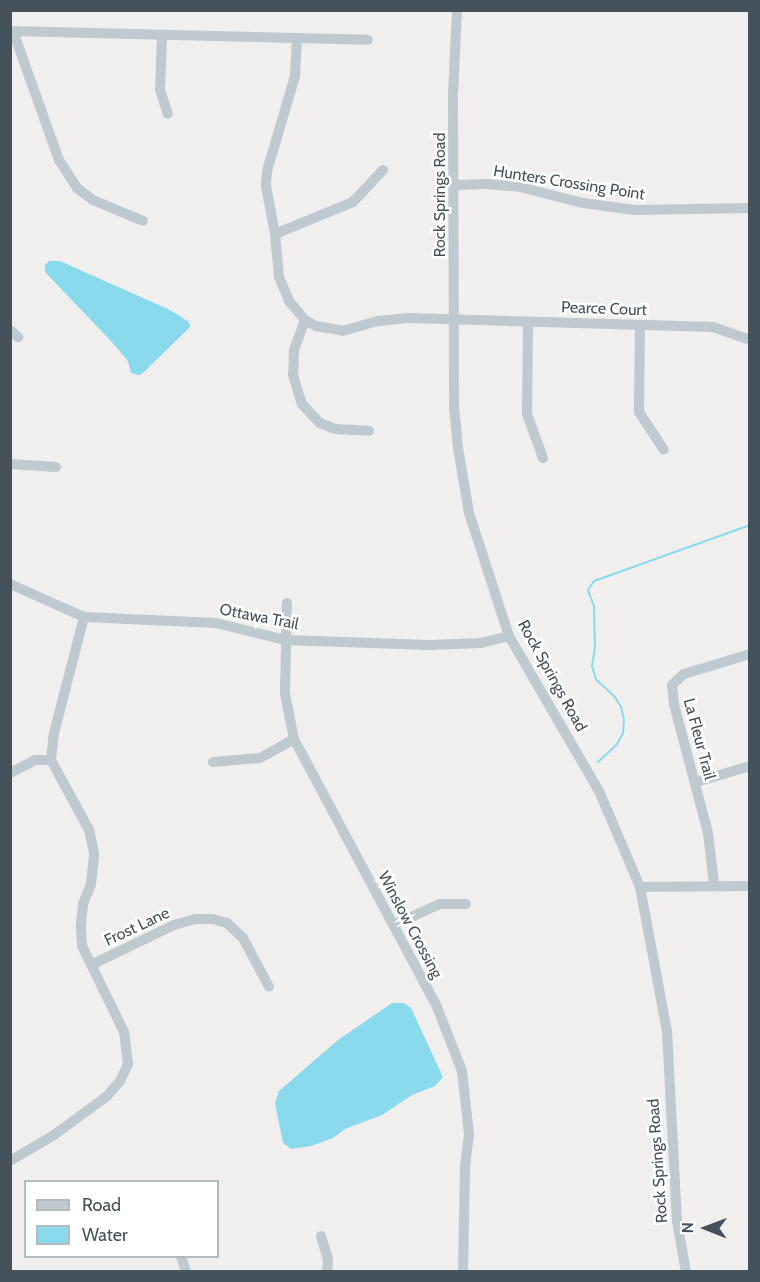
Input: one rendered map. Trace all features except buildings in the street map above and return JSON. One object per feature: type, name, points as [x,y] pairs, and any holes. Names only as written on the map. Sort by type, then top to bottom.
[{"type":"street","name":"Rock Springs Road","points":[[457,10],[453,94],[454,406],[469,513],[509,636],[599,791],[640,887],[667,1031],[677,1221],[686,1272]]},
{"type":"street","points":[[143,221],[93,200],[77,188],[58,160],[12,31],[368,40]]},
{"type":"street","points":[[162,36],[160,90],[168,114]]},
{"type":"street","points":[[297,38],[295,76],[267,171],[266,186],[275,234],[279,277],[284,290],[305,320],[294,351],[292,375],[302,404],[320,423],[335,429],[369,431]]},
{"type":"street","points":[[275,234],[353,202],[382,171]]},
{"type":"street","name":"Hunters Crossing Point","points":[[455,185],[487,184],[520,187],[583,203],[635,210],[750,208]]},
{"type":"street","name":"Pearce Court","points":[[305,320],[316,326],[343,331],[379,321],[408,318],[713,327],[750,340]]},
{"type":"street","points":[[528,322],[527,414],[543,458]]},
{"type":"street","points":[[640,325],[639,412],[664,450]]},
{"type":"street","points":[[10,464],[56,467]]},
{"type":"street","name":"Ottawa Trail","points":[[10,584],[84,617],[216,623],[285,640],[429,645],[481,643],[509,636]]},
{"type":"street","name":"Winslow Crossing","points":[[287,603],[285,694],[294,739],[436,1007],[462,1071],[469,1134],[465,1167],[463,1272]]},
{"type":"street","points":[[10,1161],[54,1135],[107,1096],[120,1081],[128,1064],[124,1032],[82,946],[83,904],[91,884],[94,853],[88,830],[51,760],[54,733],[84,617]]},
{"type":"street","name":"La Fleur Trail","points":[[714,884],[708,833],[674,704],[672,685],[684,674],[750,654]]},
{"type":"street","points":[[213,762],[260,758],[294,739]]},
{"type":"street","points":[[10,773],[35,760],[51,760]]},
{"type":"street","points":[[696,782],[750,766]]},
{"type":"street","points":[[640,887],[714,884],[750,886]]},
{"type":"street","points":[[393,924],[440,904],[466,904]]},
{"type":"street","name":"Frost Lane","points":[[91,965],[174,925],[195,919],[212,919],[226,923],[243,938],[269,987]]},
{"type":"street","points":[[321,1236],[328,1259],[327,1272]]},
{"type":"water","points":[[49,261],[60,261],[170,310],[189,322],[190,327],[144,372],[139,375],[131,373],[128,361],[45,272],[45,265]]},
{"type":"water","points":[[392,1003],[404,1003],[411,1008],[443,1077],[435,1086],[412,1095],[382,1115],[345,1129],[333,1138],[311,1146],[291,1149],[283,1143],[275,1103],[279,1091],[338,1040]]},
{"type":"waterway","points":[[598,762],[617,744],[623,733],[624,720],[621,707],[614,696],[596,679],[592,666],[595,648],[594,606],[588,590],[594,581],[750,525]]}]
